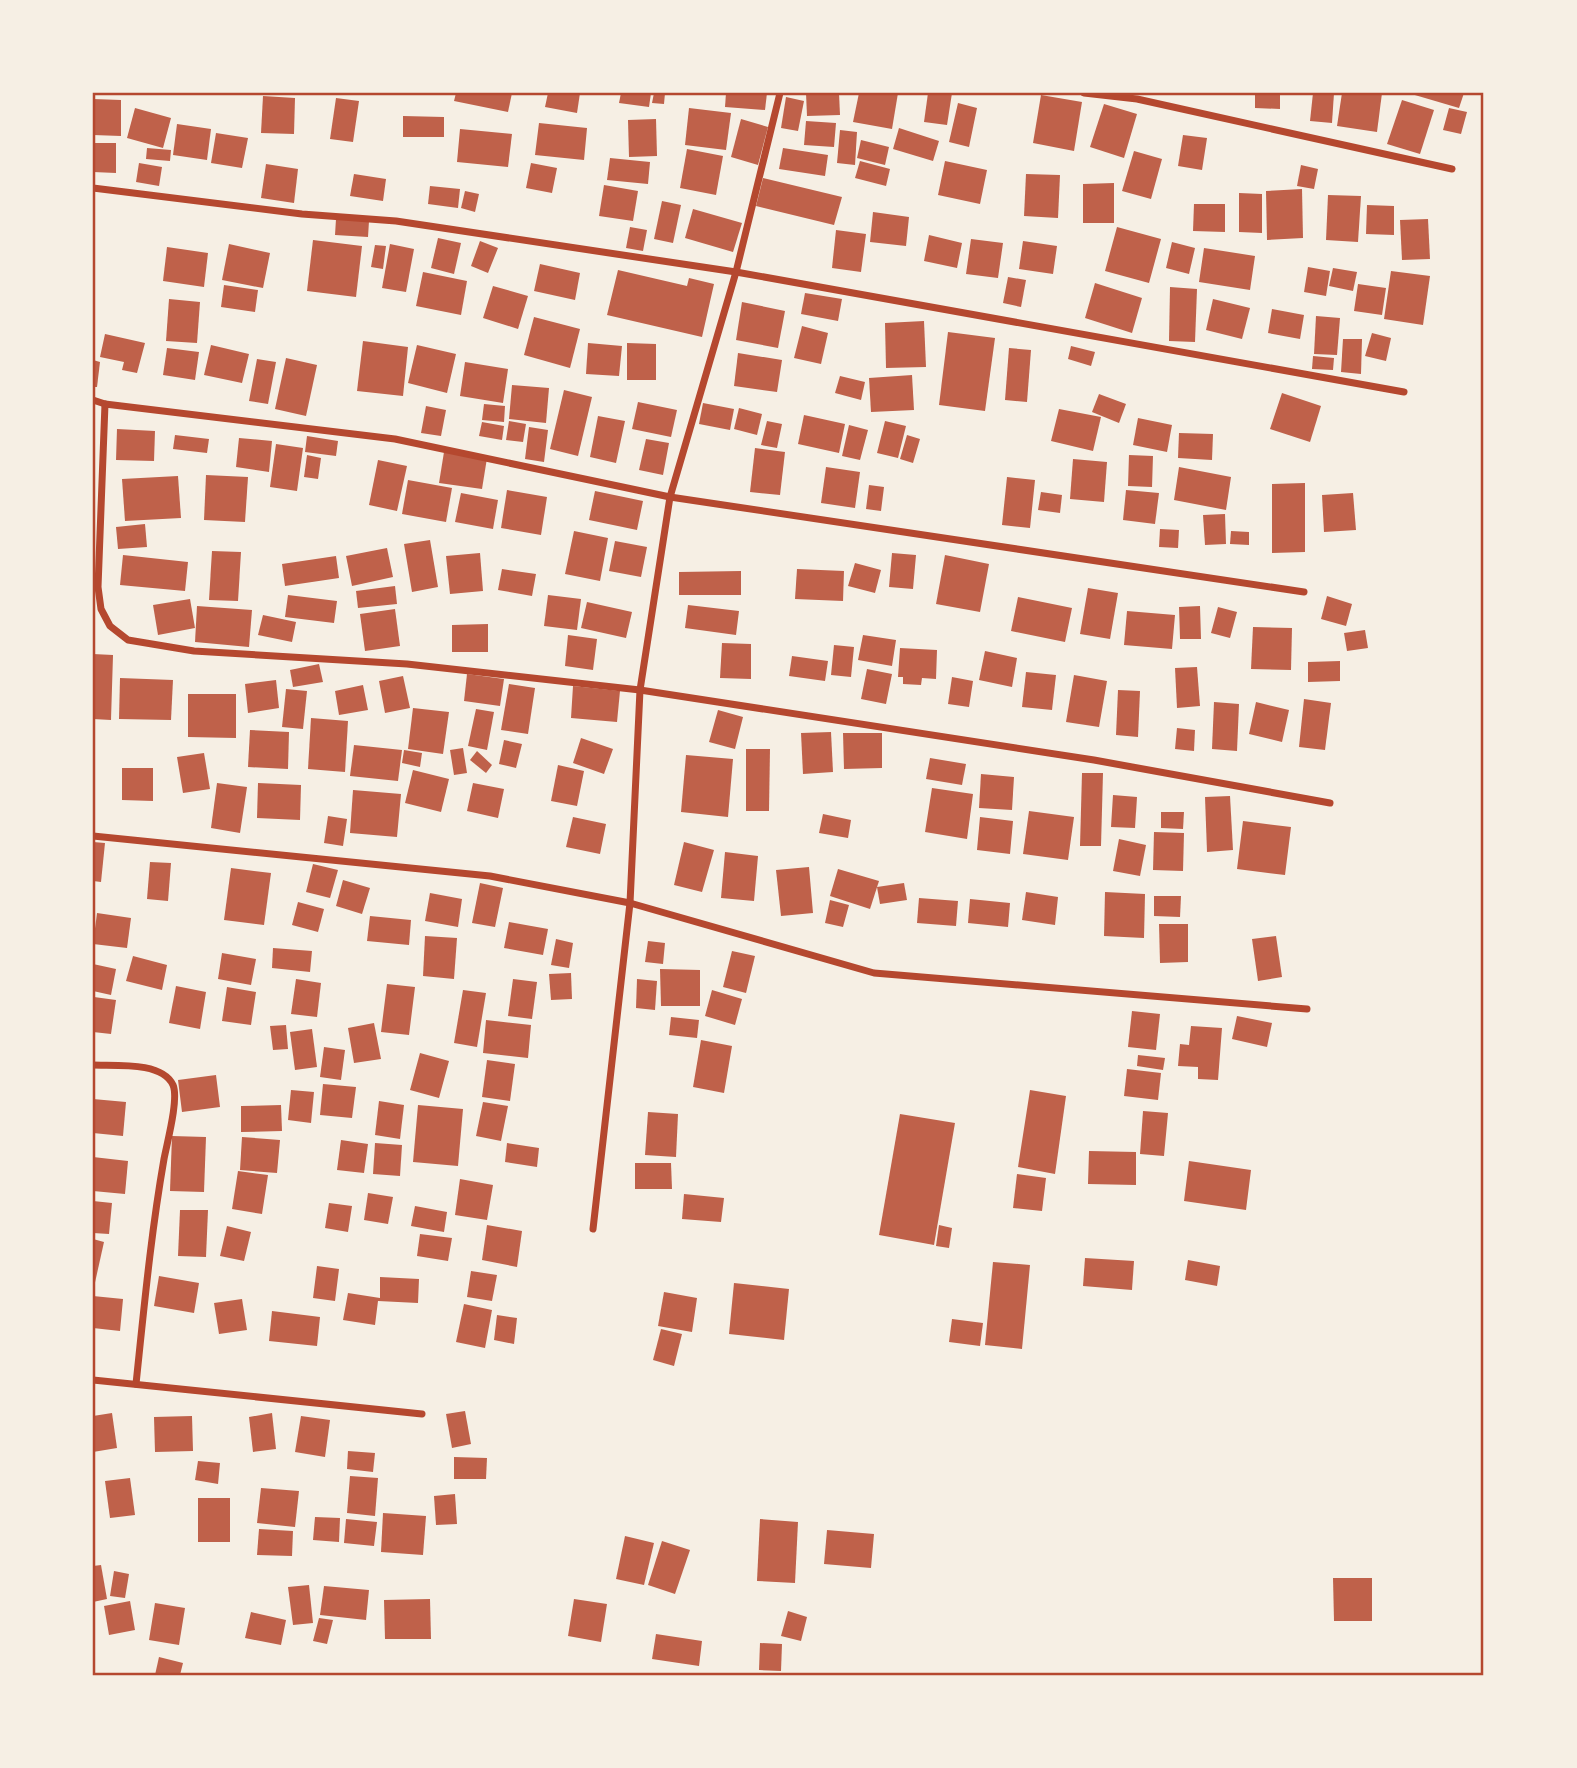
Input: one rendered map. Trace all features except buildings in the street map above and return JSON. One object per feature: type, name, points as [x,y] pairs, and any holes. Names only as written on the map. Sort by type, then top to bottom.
[{"type":"street","points":[[593,1229],[630,903],[640,690],[670,496],[736,272],[780,93]]},
{"type":"street","points":[[1084,93],[1137,99],[1452,169]]},
{"type":"street","points":[[93,188],[302,214],[396,221],[736,272],[1405,392]]},
{"type":"street","points":[[93,400],[105,404],[395,439],[670,496],[1304,592]]},
{"type":"street","points":[[105,404],[98,587],[101,609],[110,626],[128,640],[194,651],[407,664],[640,690],[1094,760],[1329,803]]},
{"type":"street","points":[[93,836],[490,876],[630,903],[874,973],[1307,1009]]},
{"type":"street","points":[[93,1065],[152,1069],[166,1076],[174,1086],[173,1107],[154,1215],[136,1384]]},
{"type":"street","points":[[93,1380],[422,1414]]}]
